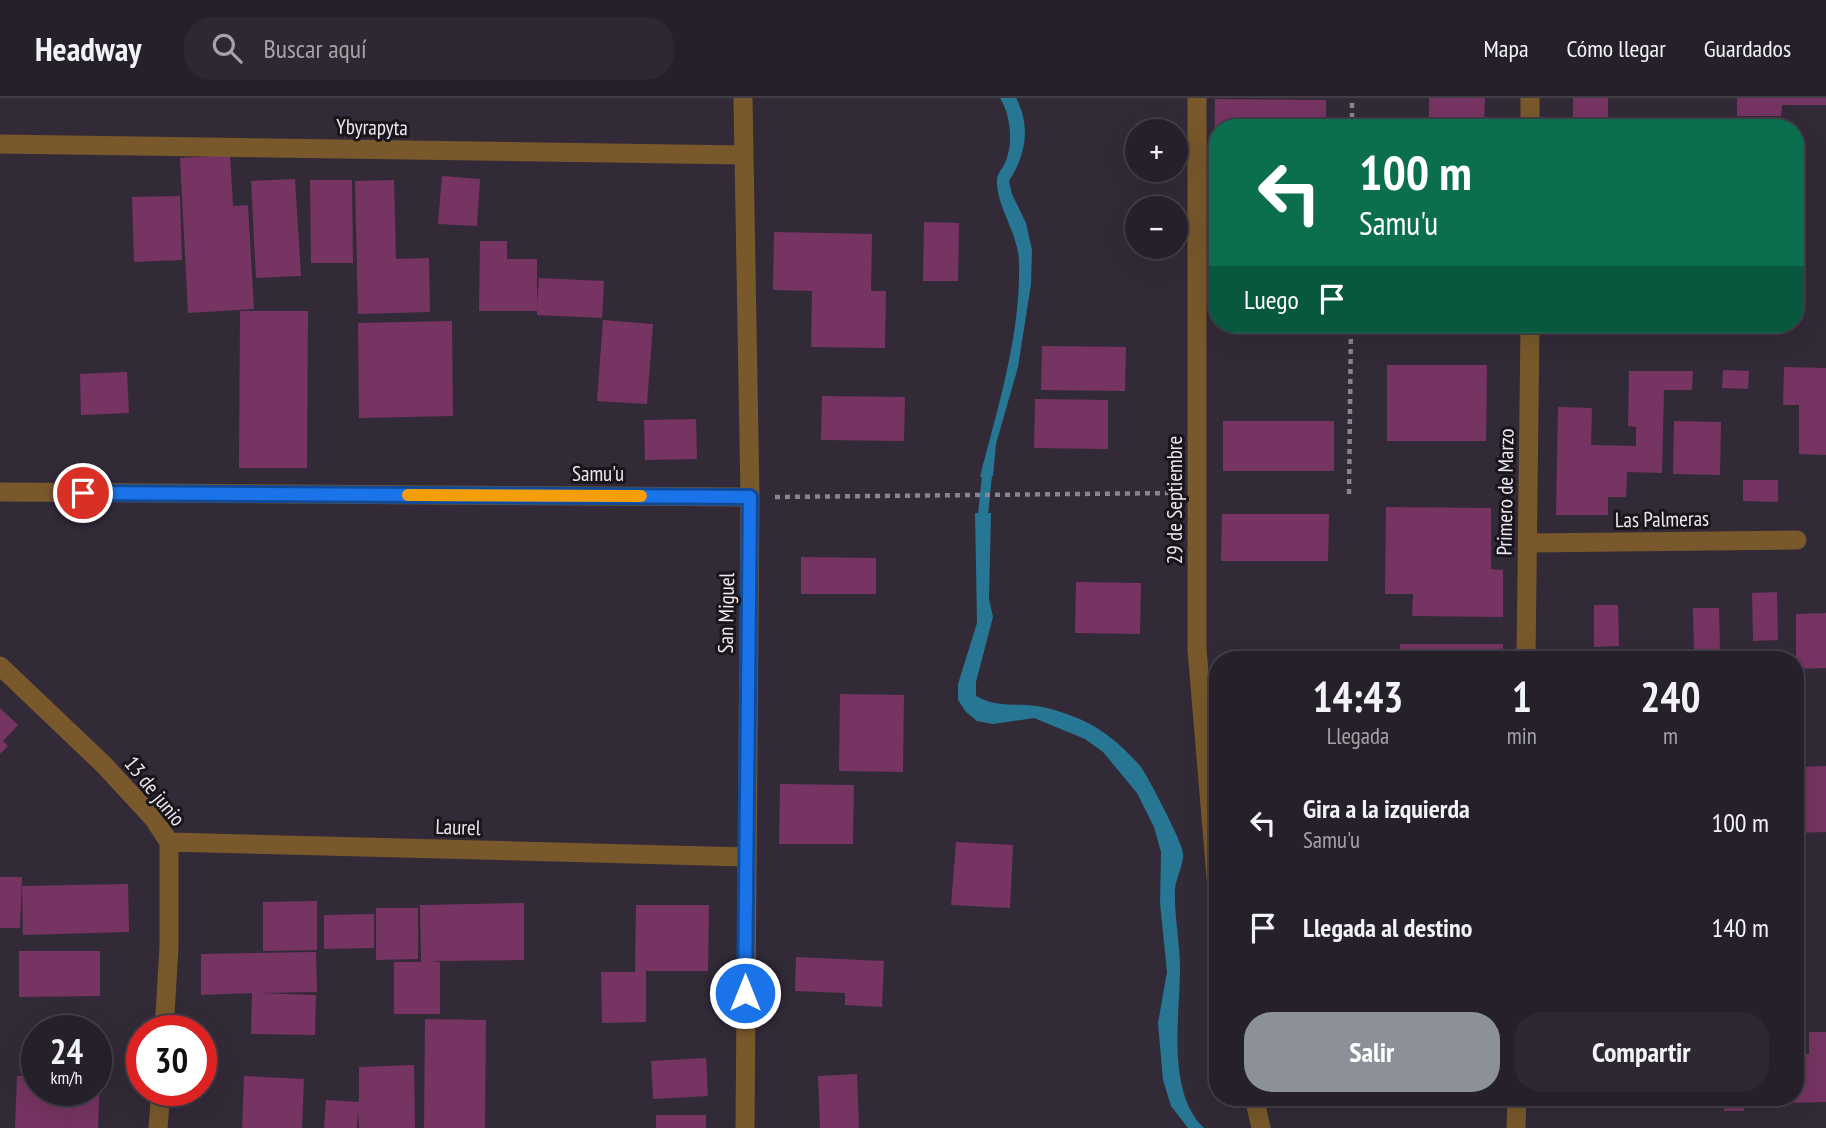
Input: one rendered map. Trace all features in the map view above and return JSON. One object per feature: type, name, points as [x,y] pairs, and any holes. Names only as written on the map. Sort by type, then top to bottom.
[{"type":"street","name":"San Miguel","points":[[743,98],[750,497],[745,1128]]},
{"type":"street","name":"29 de Septiembre","points":[[1197,98],[1197,649],[1209,793]]},
{"type":"street","points":[[1530,98],[1531,119]]},
{"type":"street","name":"Ybyrapyta","points":[[0,144],[744,155]]},
{"type":"street","name":"Primero de Marzo","points":[[1527,651],[1530,333]]},
{"type":"street","name":"Samu'u","points":[[0,492],[750,497]]},
{"type":"street","name":"Las Palmeras","points":[[1528,543],[1797,540]]},
{"type":"street","name":"13 de junio","points":[[0,666],[104,765],[153,818],[169,842],[169,947],[165,1015]]},
{"type":"street","name":"Laurel","points":[[169,842],[746,857]]},
{"type":"street","points":[[158,1128],[159,1106]]},
{"type":"street","points":[[1256,1106],[1261,1128]]},
{"type":"street","points":[[1516,1128],[1517,1106]]},
{"type":"path","points":[[1352,98],[1352,119]]},
{"type":"path","points":[[1349,494],[1351,333]]},
{"type":"path","points":[[750,497],[1196,493]]},
{"type":"water","points":[[1000,98],[1016,98],[1024,119],[1023,151],[1009,181],[1026,223],[1032,250],[1031,284],[1018,367],[996,444],[993,476],[980,477],[1007,370],[1019,289],[1018,251],[997,184],[1010,140],[1009,122]]},
{"type":"water","points":[[975,513],[991,513],[989,599],[993,617],[976,682],[976,696],[999,704],[1052,709],[1084,721],[1103,732],[1141,767],[1165,810],[1181,847],[1182,862],[1175,889],[1180,969],[1178,1053],[1184,1095],[1192,1113],[1204,1128],[1188,1128],[1171,1106],[1163,1080],[1158,1023],[1167,972],[1160,903],[1161,852],[1154,827],[1137,793],[1103,752],[1085,739],[1034,718],[993,724],[977,721],[966,712],[958,700],[958,684],[977,623]]},
{"type":"building","points":[[1429,98],[1485,98],[1484,119],[1429,119]]},
{"type":"building","points":[[1573,98],[1608,98],[1608,119],[1573,119]]},
{"type":"building","points":[[1737,98],[1826,98],[1826,105],[1782,105],[1781,116],[1737,116]]},
{"type":"building","points":[[1215,99],[1326,100],[1326,119],[1215,119]]},
{"type":"building","points":[[230,155],[233,206],[248,205],[254,309],[188,313],[180,158]]},
{"type":"building","points":[[442,176],[480,179],[477,226],[438,224]]},
{"type":"building","points":[[295,179],[301,276],[256,278],[251,181]]},
{"type":"building","points":[[310,180],[352,180],[353,263],[311,263]]},
{"type":"building","points":[[394,180],[396,259],[429,258],[430,312],[358,314],[355,181]]},
{"type":"building","points":[[180,196],[182,260],[134,262],[132,197]]},
{"type":"building","points":[[924,222],[959,223],[958,281],[923,281]]},
{"type":"building","points":[[774,232],[872,234],[871,291],[886,291],[885,348],[811,347],[812,291],[773,290]]},
{"type":"building","points":[[480,241],[507,241],[507,259],[537,259],[537,305],[539,278],[604,281],[602,318],[537,315],[537,311],[479,311]]},
{"type":"building","points":[[240,311],[308,311],[307,468],[239,468]]},
{"type":"building","points":[[603,320],[653,324],[647,404],[597,401]]},
{"type":"building","points":[[452,321],[453,416],[359,418],[358,323]]},
{"type":"building","points":[[1042,346],[1126,347],[1125,391],[1041,390]]},
{"type":"building","points":[[1387,365],[1487,365],[1486,441],[1387,441]]},
{"type":"building","points":[[1784,367],[1826,368],[1826,455],[1799,454],[1799,405],[1783,405]]},
{"type":"building","points":[[1723,370],[1749,371],[1748,389],[1722,388]]},
{"type":"building","points":[[1629,371],[1693,371],[1692,390],[1664,390],[1662,473],[1627,472],[1626,497],[1608,497],[1608,515],[1556,515],[1558,407],[1592,408],[1591,445],[1636,446],[1636,427],[1628,426]]},
{"type":"building","points":[[127,372],[129,413],[81,415],[80,374]]},
{"type":"building","points":[[822,396],[905,397],[904,441],[821,440]]},
{"type":"building","points":[[1035,399],[1108,400],[1108,449],[1034,448]]},
{"type":"building","points":[[696,419],[697,459],[645,460],[644,420]]},
{"type":"building","points":[[1223,421],[1334,421],[1334,471],[1223,471]]},
{"type":"building","points":[[1674,421],[1721,422],[1720,475],[1673,474]]},
{"type":"building","points":[[1743,480],[1778,480],[1778,502],[1743,501]]},
{"type":"building","points":[[1386,507],[1491,508],[1491,569],[1503,570],[1503,617],[1412,616],[1413,594],[1385,594]]},
{"type":"building","points":[[1222,514],[1329,514],[1328,561],[1221,561]]},
{"type":"building","points":[[801,557],[876,558],[876,594],[801,594]]},
{"type":"building","points":[[1076,582],[1141,583],[1140,634],[1075,633]]},
{"type":"building","points":[[1777,592],[1778,640],[1753,641],[1752,593]]},
{"type":"building","points":[[1594,605],[1618,605],[1619,646],[1594,647]]},
{"type":"building","points":[[1693,608],[1719,608],[1720,651],[1694,651]]},
{"type":"building","points":[[1826,613],[1826,668],[1804,669],[1804,651],[1796,651],[1796,614]]},
{"type":"building","points":[[1400,644],[1503,644],[1503,651],[1400,651]]},
{"type":"building","points":[[840,694],[904,695],[903,772],[839,771]]},
{"type":"building","points":[[0,708],[18,725],[3,741],[8,746],[0,754]]},
{"type":"building","points":[[1826,766],[1826,832],[1804,833],[1804,767]]},
{"type":"building","points":[[780,784],[854,785],[853,844],[779,844]]},
{"type":"building","points":[[956,842],[1013,845],[1010,908],[951,905]]},
{"type":"building","points":[[0,877],[22,877],[20,928],[0,928]]},
{"type":"building","points":[[128,884],[129,932],[23,935],[22,886]]},
{"type":"building","points":[[317,901],[317,950],[263,951],[263,902]]},
{"type":"building","points":[[524,903],[524,960],[430,961],[440,962],[440,1014],[394,1014],[394,962],[421,962],[420,905]]},
{"type":"building","points":[[636,905],[709,905],[708,971],[646,971],[646,1022],[602,1023],[601,972],[635,972]]},
{"type":"building","points":[[376,908],[418,908],[418,959],[376,960]]},
{"type":"building","points":[[374,914],[374,948],[324,949],[324,915]]},
{"type":"building","points":[[19,951],[100,951],[100,996],[19,997]]},
{"type":"building","points":[[316,952],[317,992],[259,993],[316,995],[315,1035],[251,1034],[252,993],[201,995],[201,954]]},
{"type":"building","points":[[796,957],[884,961],[882,1007],[845,1005],[845,993],[795,991]]},
{"type":"building","points":[[425,1019],[486,1020],[485,1128],[424,1128]]},
{"type":"building","points":[[1809,1032],[1826,1032],[1826,1102],[1804,1103],[1804,1054],[1809,1054]]},
{"type":"building","points":[[706,1058],[708,1096],[653,1099],[651,1061]]},
{"type":"building","points":[[414,1065],[415,1128],[359,1128],[358,1108],[357,1128],[324,1128],[326,1100],[359,1102],[359,1067]]},
{"type":"building","points":[[857,1074],[859,1128],[820,1128],[818,1076]]},
{"type":"building","points":[[17,1076],[21,1076],[21,1106],[99,1106],[98,1128],[15,1128]]},
{"type":"building","points":[[244,1076],[304,1079],[302,1128],[242,1128]]},
{"type":"building","points":[[1652,1106],[1695,1106],[1695,1107]]},
{"type":"building","points":[[1724,1106],[1744,1106],[1744,1111],[1724,1111]]},
{"type":"building","points":[[656,1115],[706,1115],[706,1128],[656,1128]]},
{"type":"waterway","points":[[982,524],[988,466]]},
{"type":"slow traffic","points":[[408,495],[641,496]]},
{"type":"route","points":[[83,493],[750,497],[745,993]]}]
